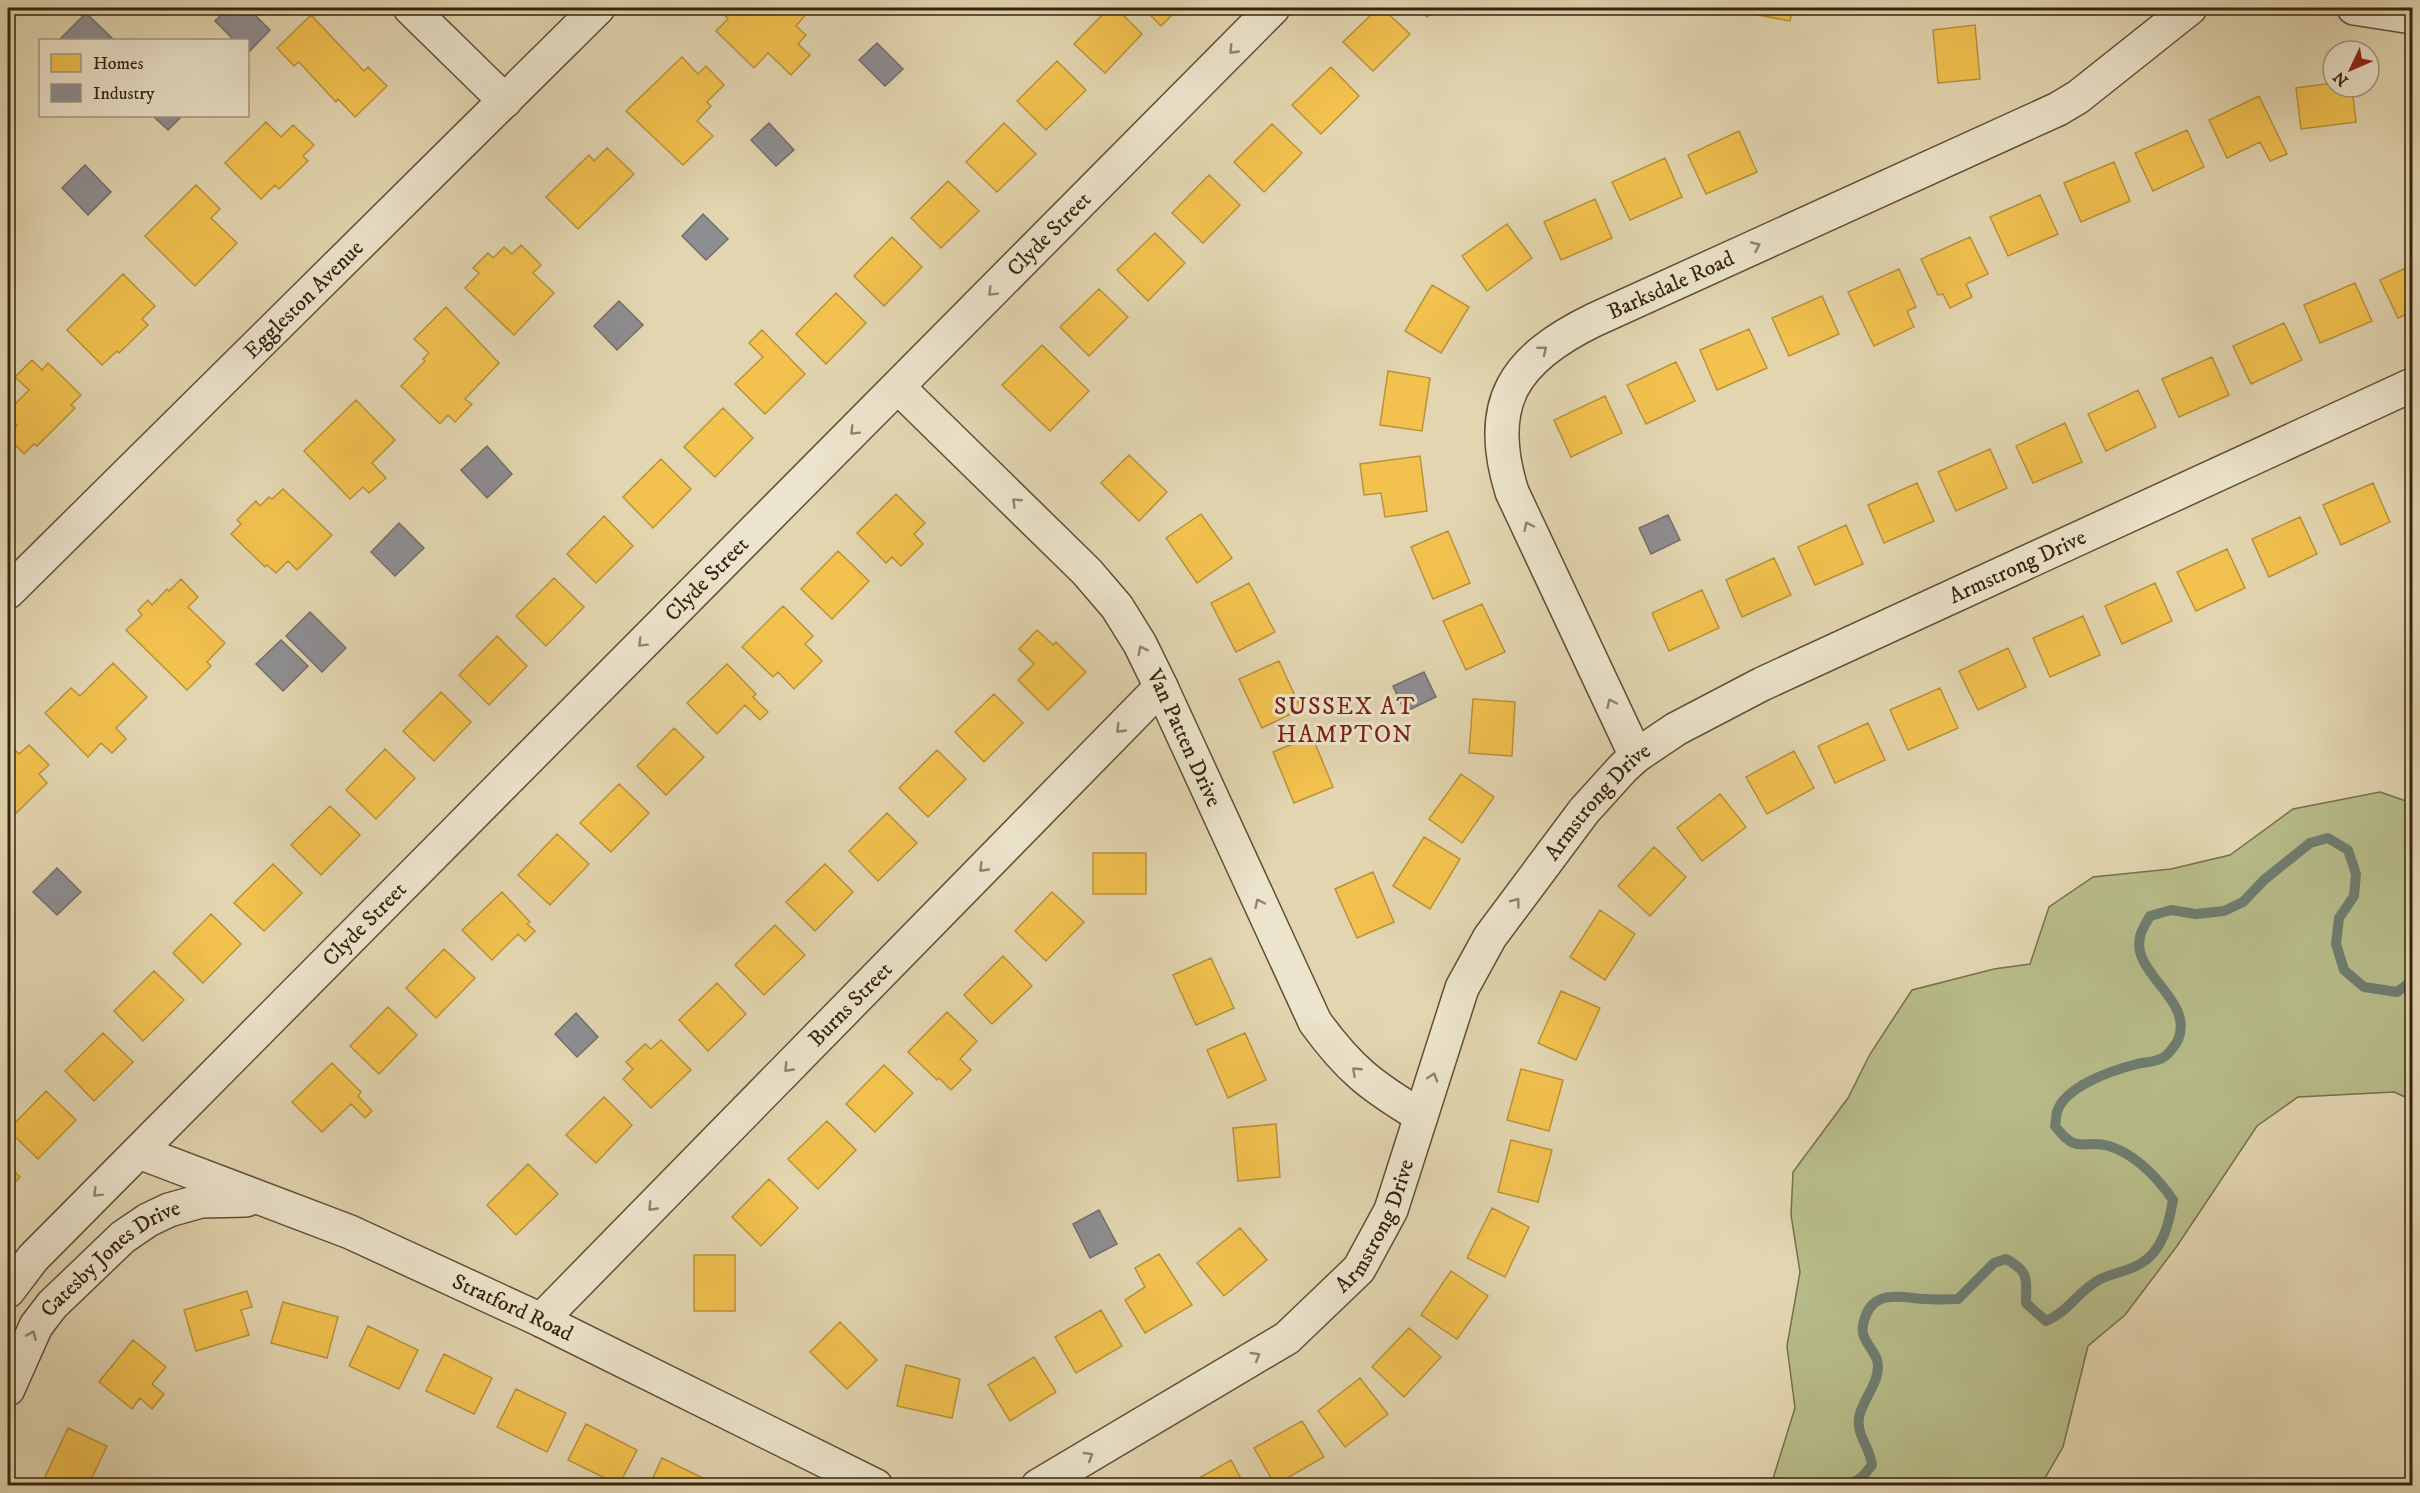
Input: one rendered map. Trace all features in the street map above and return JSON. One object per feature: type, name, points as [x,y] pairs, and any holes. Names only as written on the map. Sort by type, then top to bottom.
[{"type":"street","points":[[410,8],[505,101]]},
{"type":"street","name":"Eggleston Avenue","points":[[8,592],[598,8]]},
{"type":"street","name":"Clyde Street","points":[[139,1152],[1273,8]]},
{"type":"street","name":"Barksdale Road","points":[[1636,756],[1512,492],[1503,463],[1501,430],[1505,404],[1516,381],[1530,361],[1546,346],[1594,320],[2058,109],[2078,97],[2190,8]]},
{"type":"street","points":[[2354,8],[2412,17]]},
{"type":"street","name":"Armstrong Drive","points":[[1038,1485],[1287,1338],[1359,1269],[1391,1210],[1462,988],[1490,938],[1584,811],[1636,756],[1676,729],[1762,684],[2412,385]]},
{"type":"street","name":"Van Patten Drive","points":[[898,387],[1087,572],[1117,607],[1140,644],[1161,687],[1315,1022],[1353,1070],[1378,1090],[1421,1116]]},
{"type":"street","name":"Burns Street","points":[[541,1320],[1161,687]]},
{"type":"street","name":"Stratford Road","points":[[139,1152],[350,1232],[541,1320],[837,1474],[876,1485]]},
{"type":"street","name":"Catesby Jones Drive","points":[[8,1291],[33,1258],[139,1152]]},
{"type":"street","name":"Catesby Jones Drive","points":[[8,1389],[36,1326],[61,1296],[123,1237],[148,1220],[169,1210],[201,1201],[262,1200]]},
{"type":"green space","points":[[2380,792],[2412,803],[2412,1100],[2394,1092],[2298,1097],[2257,1126],[2177,1246],[2125,1315],[2088,1346],[2063,1447],[2041,1485],[1771,1485],[1795,1408],[1787,1346],[1800,1272],[1791,1215],[1793,1172],[1848,1098],[1870,1054],[1912,990],[1994,969],[2030,964],[2049,907],[2093,877],[2171,869],[2230,855],[2293,809]]},
{"type":"building: Homes","points":[[725,8],[802,8],[807,13],[796,26],[806,35],[798,44],[810,55],[791,75],[768,53],[754,68],[716,31],[728,19],[721,11]]},
{"type":"building: Homes","points":[[1109,8],[1116,8],[1142,34],[1105,73],[1074,44]]},
{"type":"building: Homes","points":[[1151,8],[1179,8],[1161,26],[1150,15],[1154,11]]},
{"type":"building: Homes","points":[[1378,8],[1382,8],[1410,34],[1373,71],[1343,42]]},
{"type":"building: Homes","points":[[1418,8],[1436,8],[1427,17]]},
{"type":"building: Homes","points":[[1738,8],[1793,8],[1790,21],[1737,11]]},
{"type":"building: Homes","points":[[311,15],[364,71],[368,67],[387,86],[355,117],[338,99],[336,102],[299,62],[294,66],[277,48]]},
{"type":"building: Homes","points":[[1975,25],[1980,79],[1938,83],[1933,30]]},
{"type":"building: Homes","points":[[682,57],[698,74],[706,66],[724,85],[707,102],[711,106],[697,121],[713,136],[683,165],[626,111]]},
{"type":"building: Homes","points":[[1057,61],[1086,90],[1046,130],[1017,101]]},
{"type":"building: Homes","points":[[1331,67],[1359,96],[1321,134],[1292,105]]},
{"type":"building: Homes","points":[[2321,85],[2321,99],[2353,99],[2356,122],[2301,129],[2296,88]]},
{"type":"building: Homes","points":[[2259,96],[2287,154],[2270,161],[2260,142],[2227,158],[2209,120]]},
{"type":"building: Homes","points":[[2412,111],[2412,136],[2407,135]]},
{"type":"building: Homes","points":[[266,122],[281,137],[293,125],[314,145],[303,156],[308,161],[279,189],[275,185],[261,199],[225,163]]},
{"type":"building: Homes","points":[[1004,123],[1036,154],[997,192],[966,162]]},
{"type":"building: Homes","points":[[1272,124],[1302,153],[1264,192],[1234,162]]},
{"type":"building: Homes","points":[[2187,130],[2204,167],[2153,191],[2135,153]]},
{"type":"building: Homes","points":[[1739,131],[1757,172],[1706,194],[1688,155]]},
{"type":"building: Homes","points":[[607,148],[634,174],[578,229],[546,197],[589,155],[594,161]]},
{"type":"building: Homes","points":[[1665,158],[1682,197],[1630,220],[1612,182]]},
{"type":"building: Homes","points":[[2114,162],[2130,201],[2081,222],[2064,183]]},
{"type":"building: Homes","points":[[1209,175],[1240,205],[1203,243],[1172,213]]},
{"type":"building: Homes","points":[[948,181],[979,211],[941,248],[911,218]]},
{"type":"building: Homes","points":[[196,185],[220,209],[211,218],[237,243],[195,286],[145,236]]},
{"type":"building: Homes","points":[[2040,195],[2058,234],[2008,256],[1990,217]]},
{"type":"building: Homes","points":[[1595,199],[1612,238],[1561,260],[1544,222]]},
{"type":"building: Homes","points":[[1507,224],[1532,258],[1487,291],[1462,256]]},
{"type":"building: Homes","points":[[1155,233],[1185,263],[1148,301],[1117,270]]},
{"type":"building: Homes","points":[[892,237],[922,267],[884,306],[854,276]]},
{"type":"building: Homes","points":[[1970,237],[1988,274],[1966,284],[1972,297],[1950,308],[1943,294],[1938,295],[1921,259]]},
{"type":"building: Homes","points":[[521,245],[541,265],[533,273],[554,293],[514,335],[465,288],[479,273],[473,268],[488,253],[493,258],[504,247],[512,254]]},
{"type":"building: Homes","points":[[2412,265],[2412,312],[2398,318],[2380,280]]},
{"type":"building: Homes","points":[[1899,269],[1916,307],[1907,311],[1914,327],[1874,346],[1848,292]]},
{"type":"building: Homes","points":[[123,274],[155,306],[142,319],[148,325],[119,353],[117,351],[102,365],[67,330]]},
{"type":"building: Homes","points":[[2355,283],[2372,321],[2320,343],[2304,305]]},
{"type":"building: Homes","points":[[1432,285],[1469,307],[1441,353],[1405,331]]},
{"type":"building: Homes","points":[[1099,289],[1128,317],[1089,356],[1060,327]]},
{"type":"building: Homes","points":[[836,293],[866,323],[826,364],[796,334]]},
{"type":"building: Homes","points":[[1822,296],[1839,334],[1789,356],[1772,318]]},
{"type":"building: Homes","points":[[446,307],[499,363],[465,399],[472,404],[455,422],[448,415],[440,424],[401,386],[425,361],[423,359],[429,353],[414,339]]},
{"type":"building: Homes","points":[[2284,323],[2302,360],[2251,384],[2233,346]]},
{"type":"building: Homes","points":[[1749,329],[1767,368],[1717,390],[1700,350]]},
{"type":"building: Homes","points":[[762,330],[805,374],[765,414],[735,384],[763,357],[749,343]]},
{"type":"building: Homes","points":[[1042,345],[1089,391],[1050,431],[1002,385]]},
{"type":"building: Homes","points":[[2212,357],[2229,395],[2179,417],[2162,379]]},
{"type":"building: Homes","points":[[32,360],[42,370],[48,363],[81,395],[71,405],[75,408],[37,446],[34,444],[24,454],[8,437],[17,425],[8,416],[8,411],[29,390],[15,377]]},
{"type":"building: Homes","points":[[1676,362],[1695,401],[1646,424],[1627,385]]},
{"type":"building: Homes","points":[[1388,371],[1430,378],[1422,431],[1380,425]]},
{"type":"building: Homes","points":[[2138,390],[2156,427],[2106,451],[2088,414]]},
{"type":"building: Homes","points":[[1605,396],[1622,433],[1571,457],[1554,420]]},
{"type":"building: Homes","points":[[356,400],[395,440],[372,463],[386,478],[369,493],[363,487],[350,499],[304,451]]},
{"type":"building: Homes","points":[[723,408],[753,438],[715,477],[684,447]]},
{"type":"building: Homes","points":[[2065,423],[2082,462],[2033,483],[2016,446]]},
{"type":"building: Homes","points":[[1990,449],[2007,488],[1956,511],[1938,472]]},
{"type":"building: Homes","points":[[1129,455],[1167,492],[1139,521],[1101,483]]},
{"type":"building: Homes","points":[[1420,456],[1427,511],[1385,517],[1381,493],[1364,495],[1360,464]]},
{"type":"building: Homes","points":[[661,459],[691,489],[653,528],[623,497]]},
{"type":"building: Homes","points":[[1917,483],[1934,521],[1884,543],[1868,505]]},
{"type":"building: Homes","points":[[2373,483],[2390,522],[2341,545],[2323,505]]},
{"type":"building: Homes","points":[[283,489],[332,535],[297,570],[288,561],[276,573],[267,565],[265,567],[231,534],[241,524],[237,520],[256,501],[260,506],[269,497],[272,499]]},
{"type":"building: Homes","points":[[896,494],[925,523],[914,534],[923,544],[901,566],[892,557],[886,563],[857,533]]},
{"type":"building: Homes","points":[[1201,514],[1232,558],[1197,583],[1166,538]]},
{"type":"building: Homes","points":[[604,516],[633,546],[596,583],[567,554]]},
{"type":"building: Homes","points":[[2300,517],[2317,554],[2269,577],[2252,539]]},
{"type":"building: Homes","points":[[1846,525],[1863,564],[1815,585],[1798,547]]},
{"type":"building: Homes","points":[[1448,531],[1470,583],[1433,599],[1411,547]]},
{"type":"building: Homes","points":[[2227,549],[2245,588],[2196,611],[2177,572]]},
{"type":"building: Homes","points":[[838,551],[869,581],[832,619],[801,589]]},
{"type":"building: Homes","points":[[1774,558],[1791,595],[1742,617],[1726,580]]},
{"type":"building: Homes","points":[[554,578],[584,607],[546,646],[516,616]]},
{"type":"building: Homes","points":[[181,579],[198,597],[188,607],[225,643],[207,662],[211,666],[187,690],[126,630],[142,615],[138,610],[148,600],[152,605],[167,589],[169,591]]},
{"type":"building: Homes","points":[[1249,583],[1275,632],[1236,652],[1211,603]]},
{"type":"building: Homes","points":[[2155,583],[2172,621],[2122,644],[2105,606]]},
{"type":"building: Homes","points":[[1702,590],[1719,628],[1669,651],[1652,613]]},
{"type":"building: Homes","points":[[1482,604],[1505,652],[1466,670],[1443,621]]},
{"type":"building: Homes","points":[[783,606],[813,636],[805,644],[822,661],[794,689],[778,672],[773,677],[742,647]]},
{"type":"building: Homes","points":[[2083,616],[2100,655],[2050,677],[2033,638]]},
{"type":"building: Homes","points":[[1037,630],[1053,645],[1056,642],[1086,672],[1048,710],[1018,680],[1034,664],[1019,649]]},
{"type":"building: Homes","points":[[497,636],[527,666],[489,705],[459,675]]},
{"type":"building: Homes","points":[[2008,648],[2026,687],[1978,710],[1959,671]]},
{"type":"building: Homes","points":[[1279,661],[1301,709],[1262,728],[1239,679]]},
{"type":"building: Homes","points":[[113,663],[147,697],[116,728],[126,739],[112,753],[101,743],[88,757],[45,713],[71,688],[80,696]]},
{"type":"building: Homes","points":[[727,664],[756,694],[753,697],[768,712],[760,720],[745,705],[717,734],[687,703]]},
{"type":"building: Homes","points":[[1940,688],[1958,728],[1908,750],[1890,710]]},
{"type":"building: Homes","points":[[441,692],[471,722],[434,761],[403,731]]},
{"type":"building: Homes","points":[[994,694],[1023,723],[984,762],[955,732]]},
{"type":"building: Homes","points":[[1473,699],[1515,702],[1512,756],[1469,753]]},
{"type":"building: Homes","points":[[1868,723],[1885,760],[1835,783],[1818,746]]},
{"type":"building: Homes","points":[[674,728],[704,757],[666,795],[637,766]]},
{"type":"building: Homes","points":[[1312,736],[1333,787],[1294,803],[1273,752]]},
{"type":"building: Homes","points":[[29,745],[49,765],[39,774],[47,783],[8,821],[8,749],[11,746],[19,754]]},
{"type":"building: Homes","points":[[385,749],[415,778],[376,819],[346,790]]},
{"type":"building: Homes","points":[[937,750],[966,779],[928,817],[899,788]]},
{"type":"building: Homes","points":[[1794,751],[1814,788],[1767,814],[1746,777]]},
{"type":"building: Homes","points":[[1461,774],[1494,797],[1462,843],[1429,819]]},
{"type":"building: Homes","points":[[619,784],[649,813],[611,852],[580,823]]},
{"type":"building: Homes","points":[[1720,794],[1746,827],[1702,861],[1677,828]]},
{"type":"building: Homes","points":[[330,806],[360,835],[321,875],[291,845]]},
{"type":"building: Homes","points":[[887,813],[917,843],[878,881],[849,851]]},
{"type":"building: Homes","points":[[557,834],[589,864],[550,905],[518,875]]},
{"type":"building: Homes","points":[[1424,837],[1460,859],[1430,909],[1393,886]]},
{"type":"building: Homes","points":[[1654,847],[1686,877],[1650,916],[1618,886]]},
{"type":"building: Homes","points":[[1093,853],[1146,853],[1146,894],[1093,894]]},
{"type":"building: Homes","points":[[273,864],[302,893],[264,931],[234,903]]},
{"type":"building: Homes","points":[[825,864],[853,892],[815,931],[786,902]]},
{"type":"building: Homes","points":[[1373,872],[1394,922],[1357,938],[1335,889]]},
{"type":"building: Homes","points":[[502,892],[530,922],[527,924],[535,931],[525,941],[518,934],[492,960],[462,930]]},
{"type":"building: Homes","points":[[1052,892],[1084,922],[1046,961],[1015,931]]},
{"type":"building: Homes","points":[[1600,910],[1635,934],[1605,980],[1570,957]]},
{"type":"building: Homes","points":[[211,914],[241,944],[203,983],[173,953]]},
{"type":"building: Homes","points":[[775,925],[805,955],[764,995],[735,965]]},
{"type":"building: Homes","points":[[444,949],[475,978],[436,1018],[406,988]]},
{"type":"building: Homes","points":[[1003,956],[1032,986],[992,1024],[964,995]]},
{"type":"building: Homes","points":[[1211,958],[1234,1008],[1196,1025],[1173,975]]},
{"type":"building: Homes","points":[[154,971],[184,1000],[143,1041],[114,1011]]},
{"type":"building: Homes","points":[[717,983],[746,1014],[708,1051],[679,1020]]},
{"type":"building: Homes","points":[[1561,991],[1600,1008],[1576,1060],[1538,1043]]},
{"type":"building: Homes","points":[[388,1007],[417,1035],[379,1074],[350,1046]]},
{"type":"building: Homes","points":[[947,1012],[977,1041],[960,1059],[971,1070],[951,1090],[908,1052]]},
{"type":"building: Homes","points":[[103,1033],[133,1062],[94,1101],[65,1071]]},
{"type":"building: Homes","points":[[1245,1033],[1266,1080],[1228,1098],[1207,1050]]},
{"type":"building: Homes","points":[[661,1040],[691,1070],[651,1108],[623,1079],[633,1069],[626,1062],[645,1044],[651,1049]]},
{"type":"building: Homes","points":[[332,1063],[361,1092],[358,1096],[372,1111],[365,1118],[351,1104],[322,1132],[292,1102]]},
{"type":"building: Homes","points":[[884,1065],[913,1093],[875,1132],[846,1104]]},
{"type":"building: Homes","points":[[1521,1069],[1563,1080],[1549,1131],[1507,1120]]},
{"type":"building: Homes","points":[[46,1091],[76,1120],[38,1159],[8,1130]]},
{"type":"building: Homes","points":[[604,1097],[632,1125],[596,1163],[566,1135]]},
{"type":"building: Homes","points":[[827,1121],[856,1150],[818,1189],[788,1159]]},
{"type":"building: Homes","points":[[1276,1124],[1280,1177],[1238,1181],[1233,1128]]},
{"type":"building: Homes","points":[[1511,1140],[1552,1150],[1538,1202],[1498,1192]]},
{"type":"building: Homes","points":[[528,1164],[558,1194],[516,1235],[487,1205]]},
{"type":"building: Homes","points":[[8,1165],[20,1177],[8,1190]]},
{"type":"building: Homes","points":[[769,1179],[798,1208],[761,1246],[732,1217]]},
{"type":"building: Homes","points":[[1492,1208],[1529,1227],[1505,1277],[1467,1258]]},
{"type":"building: Homes","points":[[1240,1228],[1267,1260],[1224,1296],[1197,1263]]},
{"type":"building: Homes","points":[[1159,1254],[1192,1305],[1145,1333],[1125,1300],[1145,1287],[1135,1268]]},
{"type":"building: Homes","points":[[694,1255],[735,1255],[735,1311],[694,1311]]},
{"type":"building: Homes","points":[[1451,1271],[1488,1296],[1457,1339],[1421,1315]]},
{"type":"building: Homes","points":[[247,1291],[252,1307],[241,1310],[249,1335],[196,1351],[184,1310]]},
{"type":"building: Homes","points":[[283,1302],[338,1317],[327,1358],[271,1343]]},
{"type":"building: Homes","points":[[1101,1310],[1122,1346],[1076,1373],[1055,1337]]},
{"type":"building: Homes","points":[[840,1322],[877,1360],[847,1389],[810,1352]]},
{"type":"building: Homes","points":[[368,1326],[418,1350],[399,1389],[349,1366]]},
{"type":"building: Homes","points":[[1409,1328],[1441,1357],[1404,1397],[1372,1367]]},
{"type":"building: Homes","points":[[133,1340],[166,1367],[152,1384],[164,1394],[152,1409],[140,1398],[132,1409],[99,1382]]},
{"type":"building: Homes","points":[[444,1354],[492,1378],[474,1414],[426,1391]]},
{"type":"building: Homes","points":[[1034,1357],[1056,1392],[1010,1421],[988,1385]]},
{"type":"building: Homes","points":[[906,1365],[960,1379],[952,1418],[897,1406]]},
{"type":"building: Homes","points":[[1360,1378],[1388,1414],[1345,1447],[1318,1411]]},
{"type":"building: Homes","points":[[516,1389],[566,1413],[547,1452],[497,1427]]},
{"type":"building: Homes","points":[[1302,1421],[1324,1457],[1275,1485],[1254,1448]]},
{"type":"building: Homes","points":[[586,1424],[637,1450],[619,1485],[568,1460]]},
{"type":"building: Homes","points":[[68,1428],[107,1446],[88,1486],[62,1486],[45,1477]]},
{"type":"building: Homes","points":[[662,1458],[709,1481],[707,1486],[649,1486]]},
{"type":"building: Homes","points":[[1231,1460],[1245,1486],[1185,1486]]},
{"type":"building: Industry","points":[[228,8],[248,8],[270,30],[249,52],[249,39],[233,39],[215,21]]},
{"type":"building: Industry","points":[[86,13],[113,39],[60,39]]},
{"type":"building: Industry","points":[[877,43],[903,69],[885,86],[859,60]]},
{"type":"building: Industry","points":[[154,117],[181,117],[168,130]]},
{"type":"building: Industry","points":[[769,123],[794,150],[776,166],[751,140]]},
{"type":"building: Industry","points":[[85,165],[111,192],[88,215],[62,188]]},
{"type":"building: Industry","points":[[703,214],[728,239],[706,260],[682,236]]},
{"type":"building: Industry","points":[[619,301],[643,325],[617,350],[594,326]]},
{"type":"building: Industry","points":[[487,446],[512,474],[487,498],[461,470]]},
{"type":"building: Industry","points":[[1668,515],[1680,540],[1651,554],[1639,528]]},
{"type":"building: Industry","points":[[399,523],[424,548],[395,576],[371,552]]},
{"type":"building: Industry","points":[[310,612],[346,648],[322,672],[286,636]]},
{"type":"building: Industry","points":[[281,640],[308,666],[283,691],[256,664]]},
{"type":"building: Industry","points":[[1424,672],[1436,697],[1405,712],[1393,686]]},
{"type":"building: Industry","points":[[57,868],[81,892],[57,915],[33,892]]},
{"type":"building: Industry","points":[[576,1013],[598,1037],[577,1057],[555,1034]]},
{"type":"building: Industry","points":[[1099,1210],[1117,1244],[1090,1258],[1073,1224]]},
{"type":"waterway","points":[[1849,1486],[1863,1476],[1872,1465],[1859,1430],[1859,1417],[1877,1373],[1877,1361],[1863,1331],[1866,1315],[1876,1301],[1892,1297],[1958,1299],[1994,1263],[2006,1259],[2023,1272],[2026,1303],[2046,1321],[2060,1313],[2097,1281],[2140,1264],[2154,1252],[2164,1236],[2173,1200],[2146,1168],[2129,1155],[2109,1146],[2076,1144],[2055,1126],[2057,1112],[2062,1103],[2080,1087],[2116,1070],[2161,1059],[2170,1052],[2178,1040],[2181,1026],[2178,1012],[2145,963],[2140,950],[2141,934],[2150,916],[2171,910],[2196,914],[2224,911],[2243,902],[2264,880],[2310,843],[2328,838],[2348,850],[2356,874],[2354,896],[2339,918],[2336,944],[2344,970],[2364,987],[2397,992],[2412,981]]},
{"type":"district","name":"SUSSEX AT HAMPTON","points":[[1345,721]]}]
